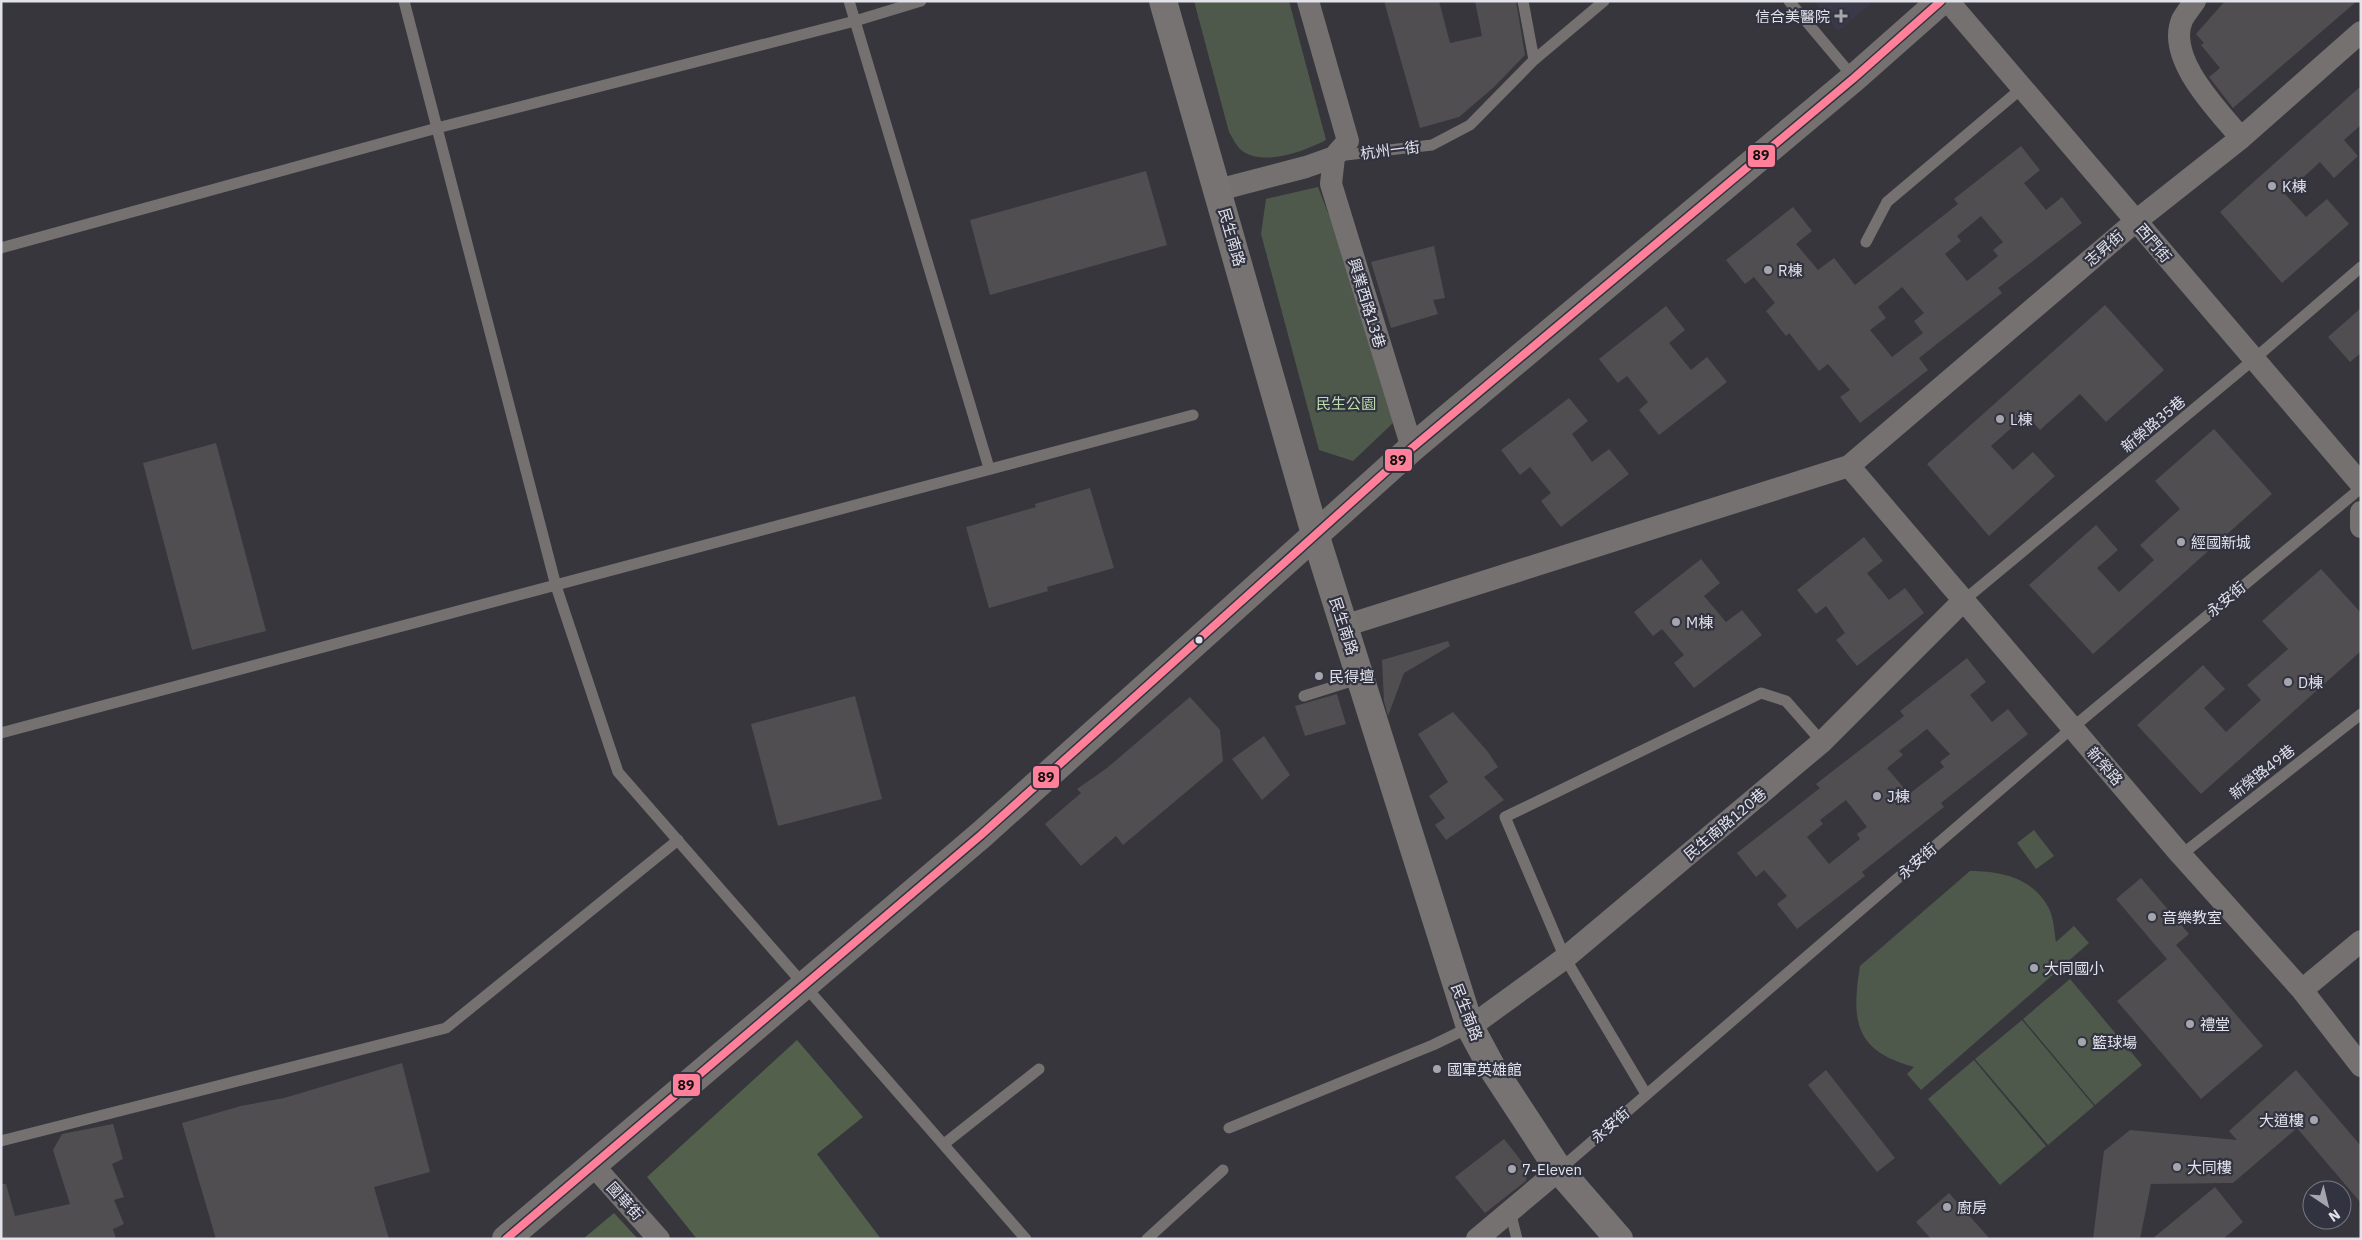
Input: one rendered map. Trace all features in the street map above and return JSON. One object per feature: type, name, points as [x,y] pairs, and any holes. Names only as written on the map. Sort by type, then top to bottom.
[{"type":"main road","name":"民生南路","points":[[1163,1],[1315,534],[1470,1027],[1491,1066],[1558,1170],[1619,1239]]},
{"type":"street","points":[[1308,1],[1348,141],[1334,157]]},
{"type":"street","points":[[506,1239],[981,835],[1412,448],[1854,78],[1941,1]]},
{"type":"street","name":"西門街","points":[[1948,1],[2361,486]]},
{"type":"street","points":[[2195,1],[2182,20],[2179,48],[2192,77],[2241,138]]},
{"type":"street","name":"志昇街","points":[[1849,466],[2136,222],[2241,138],[2361,32]]},
{"type":"street","name":"杭州一街","points":[[1218,190],[1306,167],[1334,157]]},
{"type":"street","name":"興業西路13巷","points":[[1334,157],[1331,184],[1412,448]]},
{"type":"street","points":[[1344,626],[1849,466]]},
{"type":"street","name":"新榮路","points":[[1849,466],[2181,855],[2302,990],[2361,1066]]},
{"type":"street","points":[[2361,512],[2361,526]]},
{"type":"street","name":"民生南路120巷","points":[[1470,1027],[1565,958],[1822,742],[1963,601]]},
{"type":"street","points":[[2302,990],[2361,941]]},
{"type":"street","name":"國華街","points":[[592,1164],[659,1239]]},
{"type":"street","name":"永安街","points":[[1477,1239],[1558,1170]]},
{"type":"lane","points":[[404,1],[556,586],[618,772],[1026,1239]]},
{"type":"lane","points":[[849,1],[989,468]]},
{"type":"lane","points":[[1,248],[437,128],[855,20],[921,1]]},
{"type":"lane","points":[[1523,1],[1534,60]]},
{"type":"lane","name":"杭州一街","points":[[1334,157],[1432,145],[1470,125],[1534,60],[1604,1]]},
{"type":"lane","points":[[1789,1],[1854,78]]},
{"type":"lane","points":[[1866,242],[1887,202],[2022,88]]},
{"type":"lane","name":"新榮路35巷","points":[[1963,601],[2253,360],[2361,267]]},
{"type":"lane","points":[[1,733],[1193,415]]},
{"type":"lane","name":"永安街","points":[[1558,1170],[2072,728],[2361,486]]},
{"type":"lane","points":[[1304,696],[1361,678]]},
{"type":"lane","points":[[1646,1094],[1565,958],[1505,817],[1761,693],[1786,701],[1822,742]]},
{"type":"lane","name":"新榮路49巷","points":[[2181,855],[2361,714]]},
{"type":"lane","points":[[1,1141],[446,1028],[678,840]]},
{"type":"lane","points":[[1229,1128],[1433,1045],[1470,1027]]},
{"type":"lane","points":[[944,1144],[1039,1069]]},
{"type":"lane","points":[[1147,1239],[1224,1170]]},
{"type":"lane","points":[[1510,1211],[1517,1239]]},
{"type":"shaded area","name":"信合美醫院","points":[[1813,1],[1874,1],[1838,31]]},
{"type":"green space","points":[[1194,1],[1289,1],[1326,140],[1307,149],[1283,156],[1259,157],[1249,155],[1240,149],[1229,132]]},
{"type":"green space","name":"民生公園","points":[[1318,187],[1330,218],[1393,423],[1353,461],[1319,450],[1261,234],[1266,199]]},
{"type":"green space","points":[[2034,830],[2054,856],[2036,869],[2017,843]]},
{"type":"green space","points":[[1970,871],[2003,874],[2023,882],[2032,888],[2047,905],[2052,918],[2056,942],[2074,926],[2089,943],[1921,1090],[1907,1074],[1914,1067],[1879,1052],[1861,1032],[1856,1003],[1860,966]]},
{"type":"green space","name":"籃球場","points":[[2070,979],[2142,1065],[2095,1105],[2023,1019]]},
{"type":"green space","name":"籃球場","points":[[2022,1020],[2094,1106],[2048,1145],[1975,1059]]},
{"type":"green space","points":[[797,1040],[863,1117],[817,1154],[881,1239],[697,1239],[647,1177]]},
{"type":"green space","points":[[1974,1060],[2046,1146],[2000,1185],[1928,1099]]},
{"type":"green space","points":[[614,1213],[638,1239],[583,1239]]},
{"type":"building","points":[[1384,1],[1439,1],[1450,43],[1482,36],[1475,1],[1516,1],[1525,55],[1494,87],[1459,117],[1420,128]]},
{"type":"building","points":[[2225,1],[2357,1],[2233,108],[2209,77],[2220,68],[2201,45],[2204,43],[2196,34]]},
{"type":"building","name":"K棟","points":[[2361,86],[2361,125],[2344,140],[2358,156],[2334,178],[2320,162],[2285,194],[2306,217],[2327,199],[2349,224],[2282,283],[2220,212]]},
{"type":"building","points":[[2021,146],[2040,170],[2024,183],[2046,210],[2062,197],[2082,223],[1998,288],[2002,293],[1919,358],[1928,370],[1860,423],[1840,397],[1850,390],[1828,364],[1819,371],[1789,333],[1786,336],[1766,311],[1775,303],[1754,277],[1745,284],[1726,260],[1793,207],[1812,231],[1796,244],[1818,270],[1834,258],[1855,285],[1958,204],[1954,199]],"holes":[[[1981,216],[2003,242],[1993,250],[1998,256],[1967,281],[1945,254],[1961,241],[1957,236]],[[1902,287],[1924,313],[1914,321],[1923,333],[1892,357],[1870,330],[1886,318],[1878,307]]]},
{"type":"building","points":[[1146,171],[1167,245],[990,295],[970,220]]},
{"type":"building","points":[[1434,246],[1445,298],[1433,300],[1438,314],[1391,328],[1371,262]]},
{"type":"building","name":"L棟","points":[[2105,305],[2164,370],[2106,422],[2080,394],[2040,430],[2026,415],[1991,446],[2013,470],[2033,452],[2055,476],[1989,536],[1927,464]]},
{"type":"building","points":[[1666,306],[1685,330],[1669,343],[1691,370],[1707,357],[1727,382],[1659,435],[1639,410],[1648,402],[1627,376],[1618,383],[1599,359]]},
{"type":"building","points":[[2361,308],[2361,353],[2350,362],[2328,337]]},
{"type":"building","points":[[1569,398],[1588,421],[1572,434],[1592,462],[1609,449],[1629,474],[1561,527],[1541,501],[1551,493],[1530,467],[1520,475],[1501,450]]},
{"type":"building","name":"經國新城","points":[[2214,429],[2272,494],[2093,654],[2029,585],[2096,525],[2118,550],[2097,568],[2119,592],[2154,560],[2140,545],[2180,509],[2155,481]]},
{"type":"building","points":[[216,443],[266,631],[192,650],[143,463]]},
{"type":"building","points":[[1090,488],[1114,568],[1047,587],[1048,591],[989,608],[966,527],[1036,507],[1035,504]]},
{"type":"building","points":[[1864,537],[1883,561],[1867,573],[1889,600],[1905,588],[1924,613],[1857,666],[1836,640],[1845,633],[1826,606],[1816,614],[1797,590]]},
{"type":"building","name":"M棟","points":[[1701,559],[1720,583],[1704,596],[1726,622],[1742,610],[1762,635],[1694,688],[1674,663],[1684,655],[1662,629],[1653,636],[1634,612]]},
{"type":"building","name":"D棟","points":[[2321,569],[2361,613],[2361,651],[2201,794],[2137,725],[2203,665],[2225,689],[2204,708],[2226,732],[2261,700],[2247,685],[2288,649],[2262,621]]},
{"type":"building","points":[[1448,641],[1450,646],[1404,673],[1388,716],[1384,701],[1382,660]]},
{"type":"building","points":[[1967,658],[1986,682],[1970,695],[1992,722],[2008,709],[2028,734],[1941,803],[1944,807],[1862,872],[1865,876],[1797,929],[1777,904],[1787,896],[1764,870],[1756,877],[1737,853],[1820,788],[1816,784],[1904,716],[1900,711]],"holes":[[[1927,729],[1950,754],[1940,762],[1944,767],[1909,794],[1887,768],[1903,755],[1899,751]],[[1846,800],[1867,827],[1857,834],[1860,839],[1829,864],[1807,837],[1823,824],[1820,820]]]},
{"type":"building","points":[[1337,694],[1346,724],[1305,736],[1295,706]]},
{"type":"building","points":[[855,696],[882,799],[778,826],[751,724]]},
{"type":"building","points":[[1190,697],[1220,730],[1223,761],[1123,845],[1116,836],[1081,866],[1045,824],[1081,793],[1077,789],[1107,768]]},
{"type":"building","points":[[1453,712],[1488,752],[1498,767],[1484,777],[1504,800],[1446,840],[1435,825],[1445,818],[1429,796],[1448,782],[1418,734]]},
{"type":"building","points":[[1264,736],[1290,775],[1262,800],[1232,759]]},
{"type":"building","name":"禮堂","points":[[2141,878],[2189,934],[2176,945],[2263,1046],[2201,1099],[2117,1001],[2167,959],[2116,899]]},
{"type":"building","points":[[402,1063],[430,1172],[374,1187],[389,1239],[216,1239],[182,1123],[241,1106],[284,1098]]},
{"type":"building","points":[[1826,1070],[1895,1158],[1877,1172],[1808,1085]]},
{"type":"building","name":"大同樓","points":[[2296,1070],[2361,1146],[2361,1203],[2352,1192],[2352,1180],[2341,1180],[2297,1128],[2233,1183],[2151,1184],[2140,1239],[2093,1239],[2104,1151],[2130,1130],[2237,1140],[2229,1131]]},
{"type":"building","points":[[113,1124],[123,1159],[112,1164],[124,1197],[114,1200],[124,1224],[113,1229],[116,1239],[1,1239],[1,1184],[6,1184],[15,1216],[70,1204],[53,1150],[62,1134]]},
{"type":"building","points":[[1504,1139],[1527,1168],[1526,1181],[1485,1213],[1455,1177]]},
{"type":"building","points":[[2215,1187],[2243,1222],[2223,1239],[2152,1239]]},
{"type":"building","name":"廚房","points":[[1949,1193],[1990,1239],[1931,1239],[1916,1222]]},
{"type":"transit line","name":"89","points":[[506,1239],[981,835],[1412,448],[1854,78],[1941,1]]},
{"type":"place","name":"信合美醫院","points":[[1841,16]]},
{"type":"place","name":"K棟","points":[[2272,186]]},
{"type":"place","name":"R棟","points":[[1768,270]]},
{"type":"place","name":"L棟","points":[[2000,419]]},
{"type":"place","name":"經國新城","points":[[2181,542]]},
{"type":"place","name":"M棟","points":[[1676,622]]},
{"type":"place","name":"民得壇","points":[[1319,676]]},
{"type":"place","name":"D棟","points":[[2288,682]]},
{"type":"place","name":"J棟","points":[[1877,796]]},
{"type":"place","name":"音樂教室","points":[[2152,917]]},
{"type":"place","name":"大同國小","points":[[2034,968]]},
{"type":"place","name":"禮堂","points":[[2190,1024]]},
{"type":"place","name":"籃球場","points":[[2082,1042]]},
{"type":"place","name":"國軍英雄館","points":[[1437,1069]]},
{"type":"place","name":"大道樓","points":[[2314,1120]]},
{"type":"place","name":"大同樓","points":[[2177,1167]]},
{"type":"place","name":"7-Eleven","points":[[1512,1169]]},
{"type":"place","name":"廚房","points":[[1947,1207]]}]
